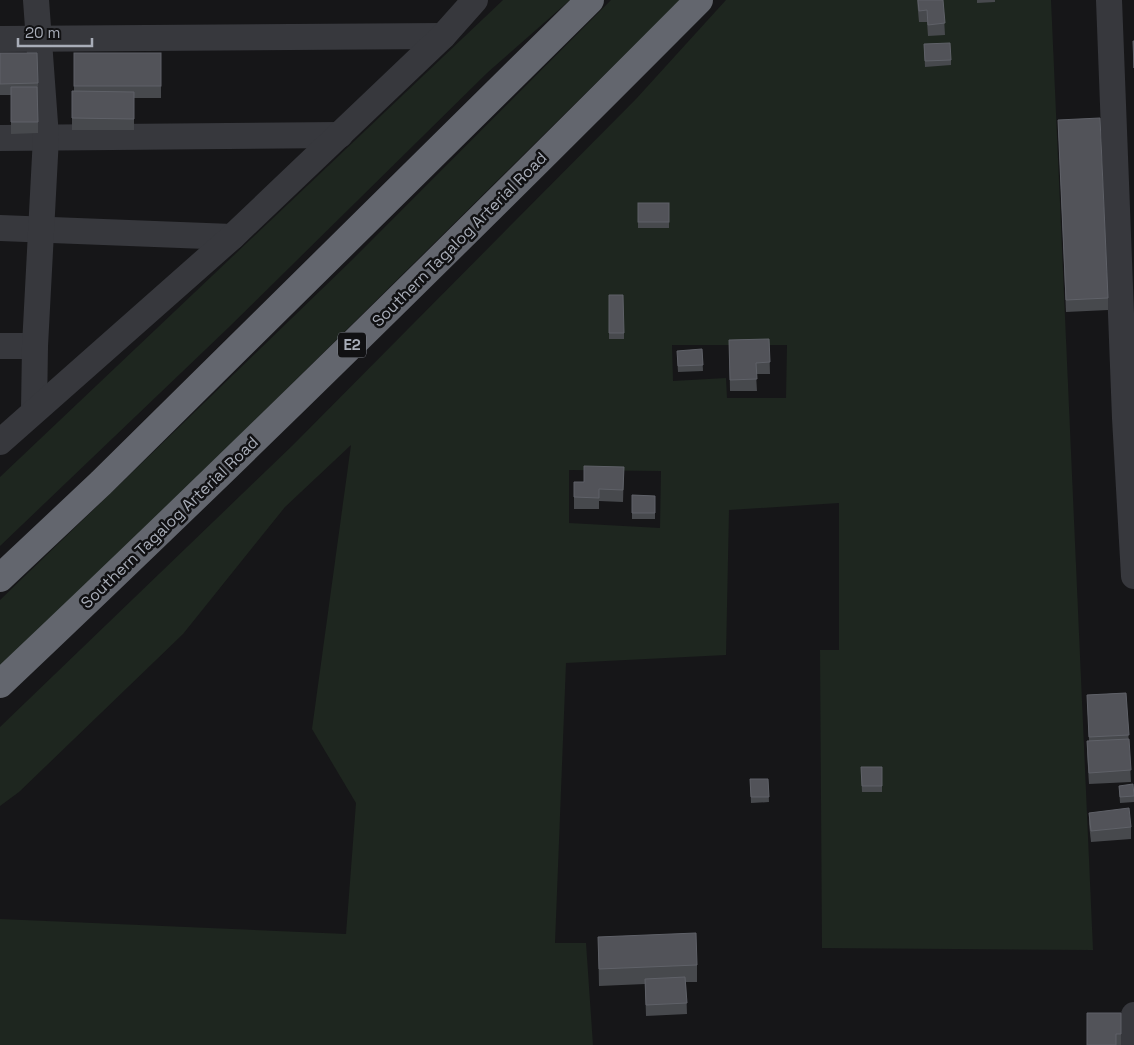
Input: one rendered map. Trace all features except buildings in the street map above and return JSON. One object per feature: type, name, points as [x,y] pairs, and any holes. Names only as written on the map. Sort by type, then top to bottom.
[{"type":"highway","points":[[0,578],[101,483],[590,0]]},
{"type":"highway","name":"Southern Tagalog Arterial Road","points":[[0,684],[214,480],[503,197],[699,0]]},
{"type":"street","points":[[34,410],[34,346],[46,137],[36,0]]},
{"type":"street","points":[[3,435],[232,237],[443,36],[475,0]]},
{"type":"street","points":[[1109,0],[1130,417],[1134,576]]},
{"type":"street","points":[[0,40],[443,36]]},
{"type":"street","points":[[0,138],[340,135]]},
{"type":"street","points":[[0,228],[40,228],[232,237]]},
{"type":"street","points":[[0,346],[34,346]]},
{"type":"street","points":[[1132,1045],[1134,1015]]},
{"type":"shaded area","points":[[503,0],[570,0],[487,73],[228,328],[0,546],[0,477]]},
{"type":"shaded area","points":[[611,0],[680,0],[148,526],[0,667],[0,600],[352,260]]},
{"type":"shaded area","points":[[726,0],[1051,0],[1093,950],[822,948],[820,650],[839,650],[839,503],[729,510],[726,655],[566,663],[555,943],[586,943],[593,1045],[0,1045],[0,919],[346,934],[356,803],[312,729],[351,445],[285,507],[183,634],[19,792],[0,806],[0,727],[293,445],[636,99]],"holes":[[[672,345],[787,345],[786,398],[727,398],[726,378],[673,381]],[[569,470],[661,471],[660,528],[569,523]]]}]
